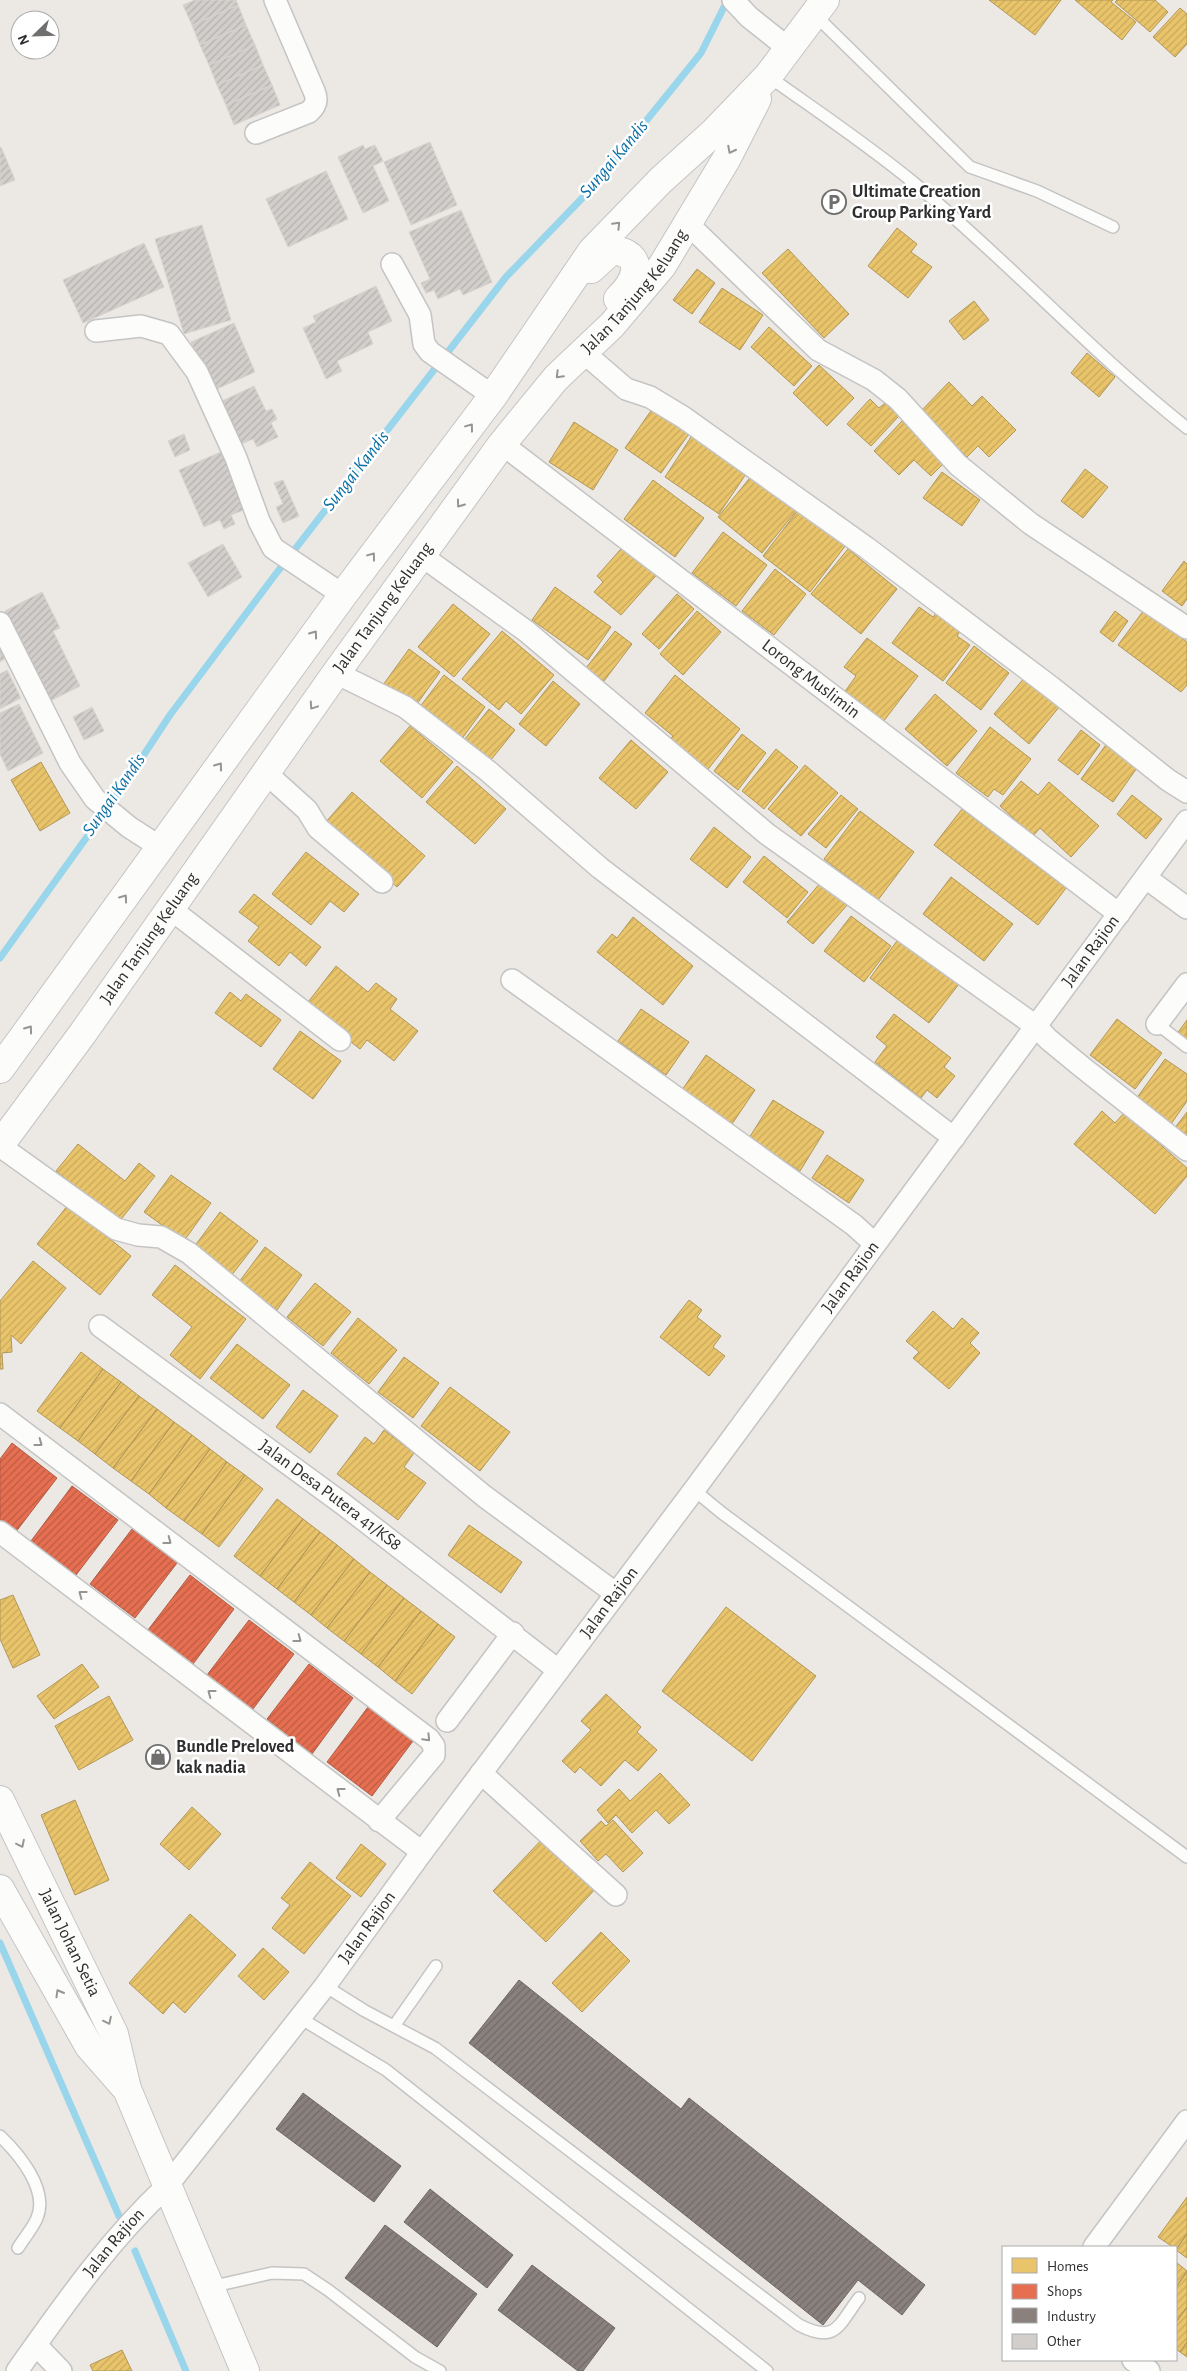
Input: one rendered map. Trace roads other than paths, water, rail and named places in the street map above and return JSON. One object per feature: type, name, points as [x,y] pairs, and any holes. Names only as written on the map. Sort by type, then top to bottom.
[{"type":"main road","name":"Jalan Tanjung Keluang","points":[[0,1069],[160,847],[333,590],[493,396],[592,251],[661,180],[713,132],[768,76],[819,7]]},
{"type":"main road","name":"Jalan Tanjung Keluang","points":[[0,1145],[172,910],[336,673],[502,444],[556,378],[612,325],[662,266],[727,158],[768,76]]},
{"type":"main road","points":[[542,324],[612,250],[626,251],[633,257],[636,269],[631,283],[593,324],[583,352]]},
{"type":"main road","name":"Jalan Johan Setia","points":[[0,1800],[114,2034],[127,2089],[245,2371]]},
{"type":"main road","name":"Jalan Johan Setia","points":[[0,1889],[89,2046],[127,2089]]},
{"type":"street","points":[[256,133],[309,112],[316,102],[314,91],[275,0]]},
{"type":"street","points":[[732,0],[749,17],[788,48]]},
{"type":"street","points":[[688,225],[818,350],[874,380],[898,399],[958,465],[1031,524],[1187,628]]},
{"type":"street","points":[[392,264],[420,315],[424,344],[430,352],[493,396]]},
{"type":"street","points":[[96,331],[140,326],[169,334],[197,372],[236,458],[259,521],[273,548],[333,590]]},
{"type":"street","points":[[583,352],[626,389],[650,397],[682,417],[866,548],[1051,687],[1168,780],[1187,792]]},
{"type":"street","name":"Lorong Muslimin","points":[[502,444],[1119,914]]},
{"type":"street","points":[[422,556],[526,631],[767,834],[1043,1033],[1082,1067],[1187,1150]]},
{"type":"street","points":[[0,623],[70,763],[95,799],[129,827],[160,847]]},
{"type":"street","points":[[336,673],[405,707],[488,771],[600,868],[954,1138]]},
{"type":"street","points":[[266,774],[307,810],[318,828],[382,882]]},
{"type":"street","name":"Jalan Rajion","points":[[17,2371],[87,2272],[136,2214],[167,2186],[307,2023],[325,1986],[422,1852],[615,1593],[702,1496],[874,1244],[954,1138],[1043,1033],[1119,914],[1187,822]]},
{"type":"street","points":[[1146,878],[1187,908]]},
{"type":"street","points":[[172,910],[340,1040]]},
{"type":"street","points":[[512,980],[846,1219],[874,1244]]},
{"type":"street","points":[[1157,1024],[1187,984]]},
{"type":"street","points":[[0,1145],[116,1229],[138,1235],[162,1237],[189,1253],[484,1496],[615,1593]]},
{"type":"street","name":"Jalan Desa Putera 41/KS8","points":[[100,1326],[343,1504],[513,1633],[558,1670]]},
{"type":"street","points":[[0,1414],[429,1739],[434,1746],[434,1755],[379,1821]]},
{"type":"street","points":[[0,1532],[422,1852]]},
{"type":"street","points":[[447,1721],[513,1633]]},
{"type":"street","points":[[481,1773],[616,1895]]},
{"type":"street","points":[[1095,2246],[1185,2129]]},
{"type":"street","points":[[36,2345],[61,2371]]},
{"type":"street","points":[[1134,2361],[1149,2371]]},
{"type":"lane","points":[[819,7],[970,167],[990,176],[1037,191],[1113,226]]},
{"type":"lane","points":[[768,76],[914,183],[1108,361],[1187,428]]},
{"type":"lane","points":[[1157,1024],[1187,1046]]},
{"type":"lane","points":[[702,1496],[722,1513],[1187,1857]]},
{"type":"lane","points":[[394,2026],[436,1966]]},
{"type":"lane","points":[[325,1986],[365,2011],[435,2048],[799,2325],[816,2334],[831,2332],[838,2327],[859,2298]]},
{"type":"lane","points":[[307,2023],[386,2070],[767,2371]]},
{"type":"lane","points":[[0,2136],[14,2149],[34,2182],[40,2206],[37,2218],[18,2248]]},
{"type":"lane","points":[[210,2287],[272,2274],[304,2274],[328,2290],[415,2357],[440,2371]]},
{"type":"waterway","name":"Sungai Kandis","points":[[0,958],[122,788],[170,715],[275,575],[506,277],[591,189],[701,53],[724,7],[730,0]]},
{"type":"waterway","points":[[0,1943],[119,2216]]},
{"type":"waterway","points":[[135,2251],[186,2371]]},
{"type":"place","name":"Ultimate Creation Group Parking Yard","points":[[834,202]]},
{"type":"place","name":"Bundle Preloved kak nadia","points":[[158,1757]]}]
